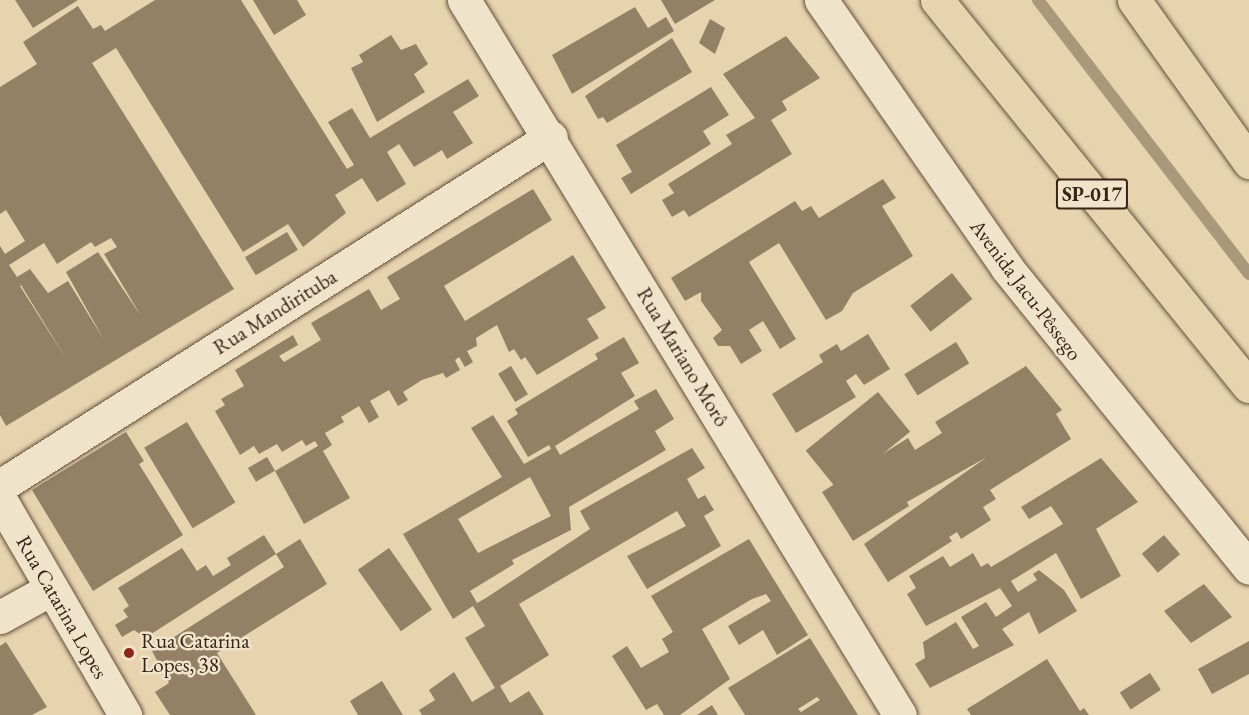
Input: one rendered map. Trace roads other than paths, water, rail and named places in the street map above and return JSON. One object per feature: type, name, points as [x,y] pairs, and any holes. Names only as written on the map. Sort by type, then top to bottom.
[{"type":"highway","name":"SP-017","points":[[937,0],[1249,386]]},
{"type":"highway","points":[[1134,0],[1249,162]]},
{"type":"street","name":"Rua Mariano Morô","points":[[464,0],[550,137],[900,715]]},
{"type":"street","name":"Avenida Jacu-Pêssego","points":[[821,0],[1007,268],[1249,568]]},
{"type":"street","name":"Rua Mandirituba","points":[[0,486],[550,137]]},
{"type":"street","name":"Rua Catarina Lopes","points":[[0,500],[125,715]]},
{"type":"street","points":[[0,617],[51,589]]},
{"type":"waterway","points":[[1038,0],[1249,274]]},
{"type":"place","name":"Rua Catarina Lopes, 38","points":[[129,653]]}]
